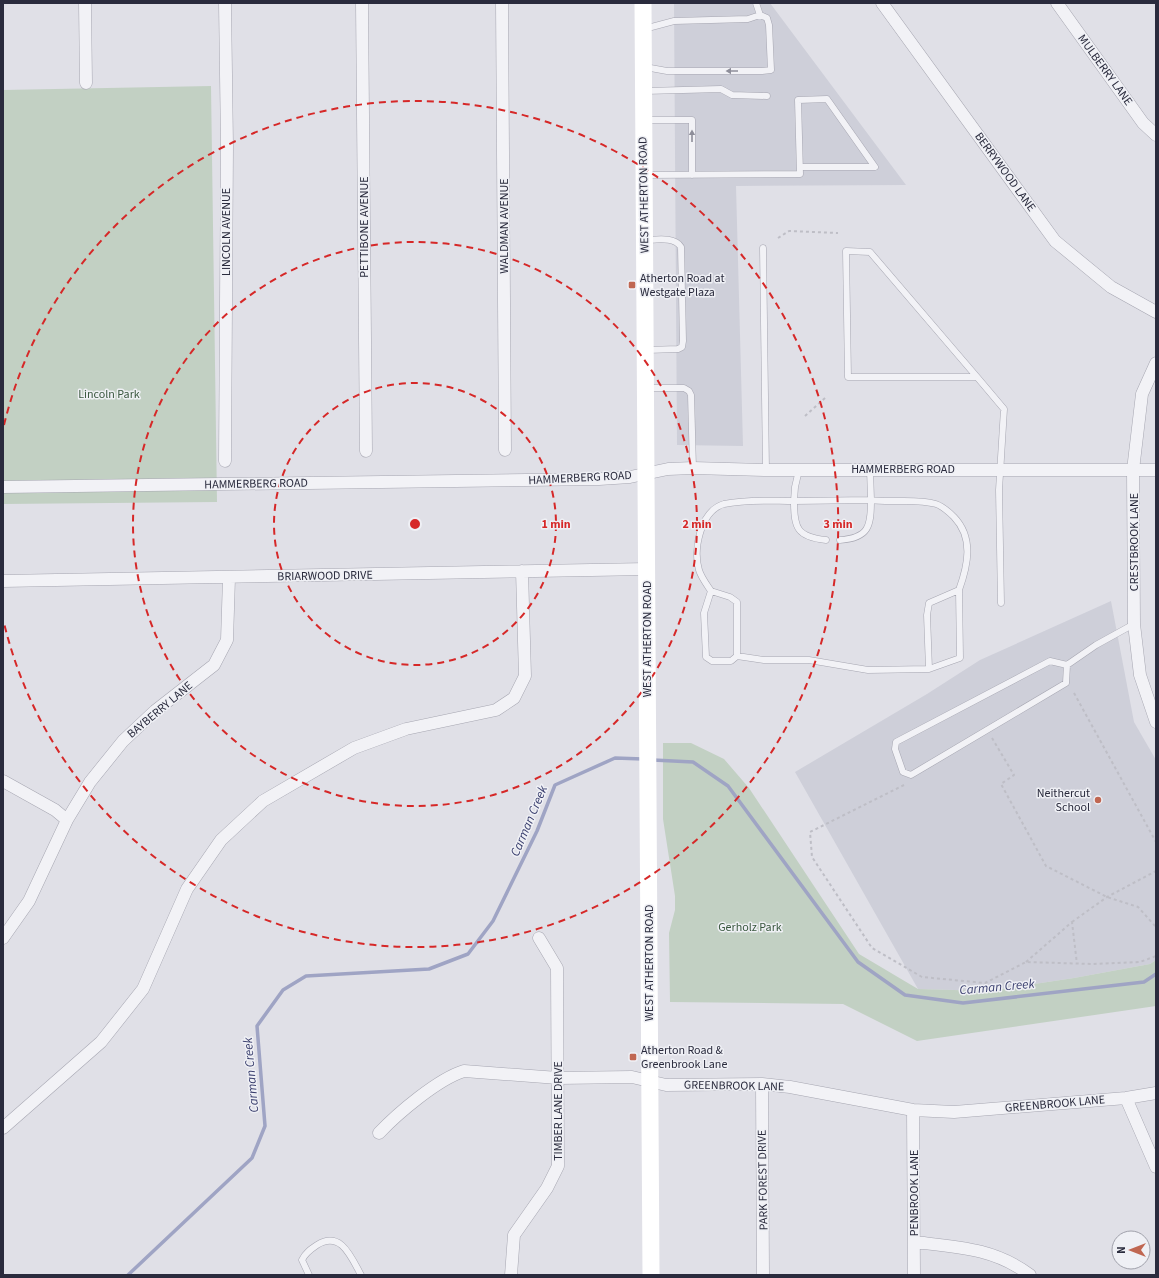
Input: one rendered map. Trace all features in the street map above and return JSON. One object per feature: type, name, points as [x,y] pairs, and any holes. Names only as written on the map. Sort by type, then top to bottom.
[{"type":"street","points":[[85,3],[86,82]]},
{"type":"street","name":"LINCOLN AVENUE","points":[[225,3],[227,146],[225,461]]},
{"type":"street","name":"PETTIBONE AVENUE","points":[[362,3],[366,451]]},
{"type":"street","name":"WALDMAN AVENUE","points":[[502,3],[505,450]]},
{"type":"street","name":"WEST ATHERTON ROAD","points":[[643,3],[651,1275]]},
{"type":"street","name":"BERRYWOOD LANE","points":[[882,3],[1055,242],[1111,287],[1156,312]]},
{"type":"street","name":"MULBERRY LANE","points":[[1057,3],[1143,123],[1156,135]]},
{"type":"street","name":"CRESTBROOK LANE","points":[[1156,363],[1142,394],[1133,470],[1134,624],[1140,675],[1156,722]]},
{"type":"street","name":"HAMMERBERG ROAD","points":[[3,487],[599,479],[630,477],[668,469],[693,468],[766,470],[1156,470]]},
{"type":"street","name":"BRIARWOOD DRIVE","points":[[3,581],[229,578],[647,569]]},
{"type":"street","points":[[3,1128],[101,1042],[143,989],[187,889],[221,840],[263,801],[354,748],[406,729],[496,710],[514,698],[525,676],[522,571]]},
{"type":"street","name":"BAYBERRY LANE","points":[[3,938],[29,901],[67,820],[90,782],[123,741],[155,711],[214,665],[226,640],[229,578]]},
{"type":"street","points":[[3,781],[55,810],[67,820]]},
{"type":"street","name":"TIMBER LANE DRIVE","points":[[511,1275],[514,1235],[547,1188],[558,1166],[557,968],[539,938]]},
{"type":"street","name":"GREENBROOK LANE","points":[[379,1133],[392,1119],[451,1075],[464,1071],[558,1078],[632,1077],[666,1085],[762,1084],[790,1087],[913,1110],[954,1112],[1126,1098],[1156,1093]]},
{"type":"street","name":"PARK FOREST DRIVE","points":[[762,1084],[763,1275]]},
{"type":"street","points":[[1126,1098],[1156,1167]]},
{"type":"street","name":"PENBROOK LANE","points":[[913,1110],[914,1275]]},
{"type":"street","points":[[914,1242],[989,1252],[1015,1263],[1030,1275]]},
{"type":"lane","points":[[756,3],[760,16]]},
{"type":"lane","points":[[643,30],[674,21],[748,20],[760,16],[767,18],[770,24],[771,70],[762,72],[667,71],[643,67]]},
{"type":"lane","points":[[644,91],[721,89],[732,95],[766,96]]},
{"type":"lane","points":[[644,175],[800,174],[798,100],[827,99],[875,167],[800,166]]},
{"type":"lane","points":[[644,120],[692,120],[692,175]]},
{"type":"lane","points":[[645,240],[673,240],[678,242],[681,247],[683,341],[682,347],[678,349],[646,350]]},
{"type":"lane","points":[[763,248],[766,470]]},
{"type":"lane","points":[[977,377],[848,377],[846,251],[870,252],[977,377],[1004,409],[1000,469],[1001,603]]},
{"type":"lane","points":[[646,388],[684,388],[689,391],[691,395],[693,468]]},
{"type":"lane","points":[[840,540],[855,539],[862,535],[871,519],[870,469]]},
{"type":"lane","points":[[799,470],[794,501],[794,522],[801,533],[813,539],[826,540]]},
{"type":"lane","points":[[711,591],[704,613],[706,657],[712,661],[731,661],[737,656],[764,660],[809,660],[868,670],[929,669],[960,658],[959,590],[967,562],[968,544],[958,521],[937,505],[925,502],[887,502],[871,500],[794,501],[738,502],[722,505],[713,512],[704,523],[698,537],[696,552],[699,571],[711,591],[730,597],[737,602],[737,656]]},
{"type":"lane","points":[[929,669],[927,615],[929,603],[959,590]]},
{"type":"lane","points":[[1067,665],[1066,682],[911,775],[903,772],[895,749],[896,742],[1050,661],[1067,665],[1096,645],[1134,624]]},
{"type":"lane","points":[[309,1275],[302,1260],[304,1256],[315,1246],[325,1240],[330,1239],[341,1244],[361,1275]]},
{"type":"path","points":[[778,238],[789,231],[838,233]]},
{"type":"path","points":[[805,416],[826,396]]},
{"type":"path","points":[[1074,693],[1156,842]]},
{"type":"path","points":[[991,737],[1014,775],[1001,784],[1046,866],[1107,898],[1138,907],[1156,927]]},
{"type":"path","points":[[904,785],[810,832],[812,857],[872,948],[922,977],[985,983],[1026,962],[1072,922],[1107,898],[1156,871]]},
{"type":"path","points":[[1072,922],[1077,964]]},
{"type":"path","points":[[1026,962],[1077,964],[1140,962],[1156,956]]},
{"type":"shaded area","points":[[674,3],[770,3],[906,185],[736,186],[743,446],[677,445]]},
{"type":"shaded area","points":[[1111,601],[1134,722],[1156,760],[1156,960],[1150,964],[1074,978],[989,991],[918,989],[795,772],[927,694],[980,660]]},
{"type":"green space","name":"Lincoln Park","points":[[211,86],[217,502],[3,504],[3,90]]},
{"type":"green space","name":"Gerholz Park","points":[[663,743],[691,743],[724,759],[749,788],[859,954],[918,989],[989,991],[1074,978],[1150,964],[1156,960],[1156,1006],[917,1041],[843,1004],[670,1002],[669,933],[675,910],[675,896],[663,819]]},
{"type":"waterway","name":"Carman Creek","points":[[128,1275],[252,1158],[265,1126],[257,1026],[283,990],[306,976],[429,969],[468,954],[493,921],[537,831],[555,785],[615,758],[643,759]]},
{"type":"waterway","name":"Carman Creek","points":[[653,760],[693,762],[728,786],[858,962],[905,995],[963,1003],[1144,982],[1156,974]]},
{"type":"place","name":"Atherton Road at Westgate Plaza","points":[[632,285]]},
{"type":"place","name":"Neithercut School","points":[[1098,800]]},
{"type":"place","name":"Atherton Road & Greenbrook Lane","points":[[633,1057]]}]
